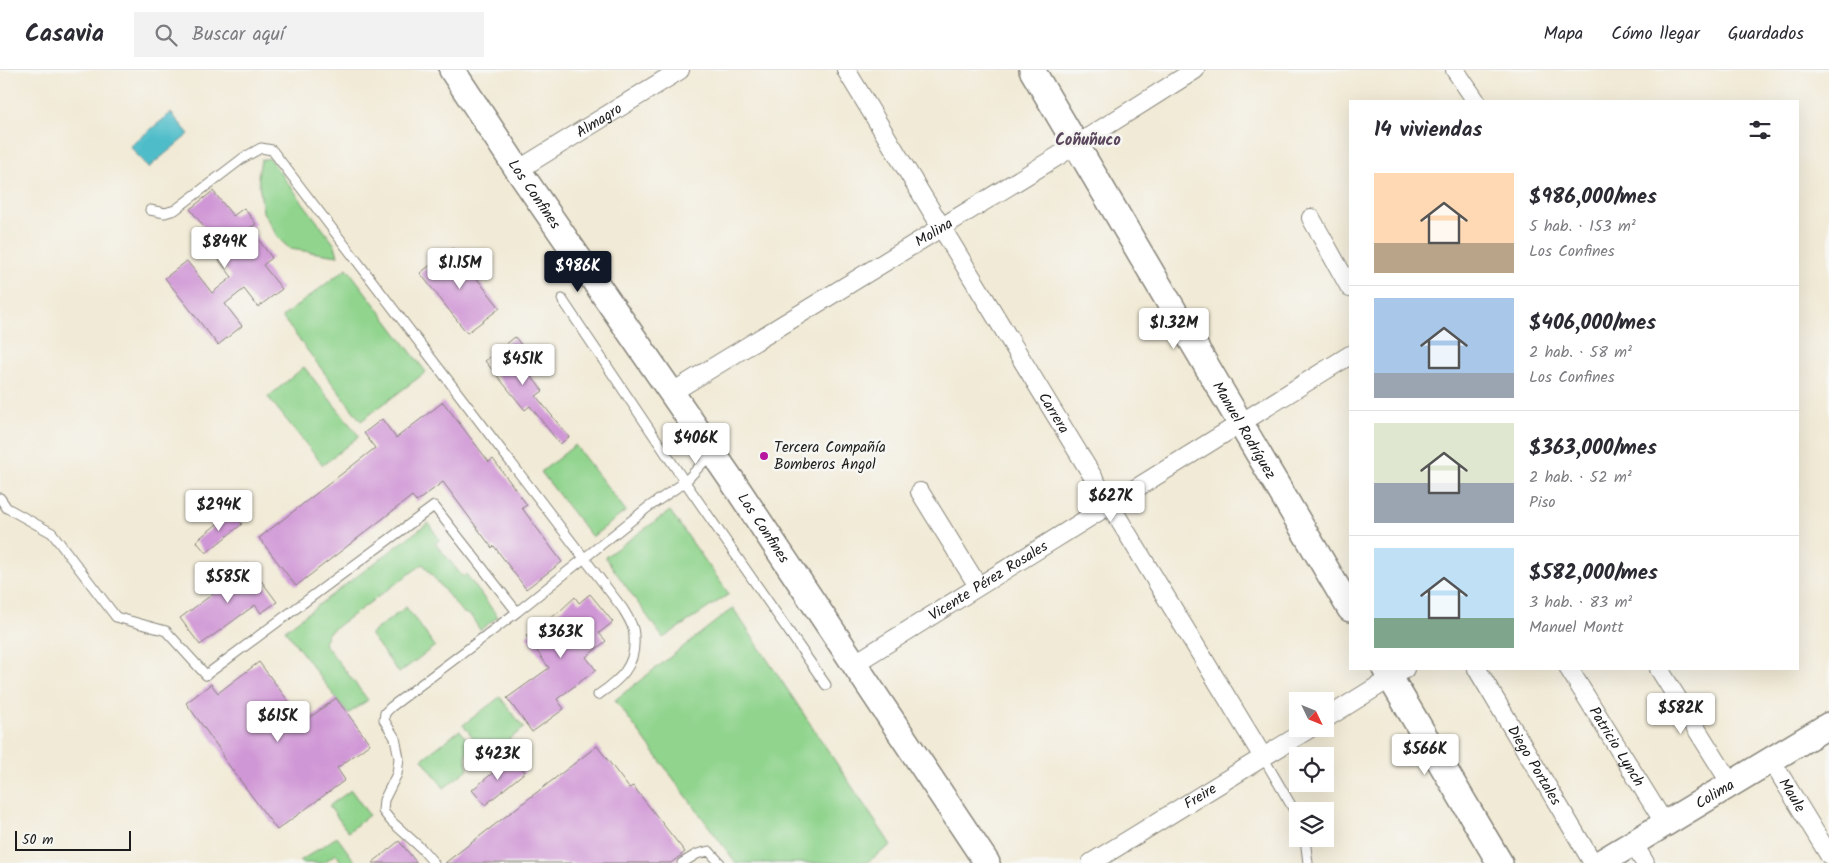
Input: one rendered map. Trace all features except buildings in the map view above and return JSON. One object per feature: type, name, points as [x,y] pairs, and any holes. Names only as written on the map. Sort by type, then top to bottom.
[{"type":"main road","name":"Los Confines","points":[[452,70],[987,863]]},
{"type":"main road","name":"Manuel Rodríguez","points":[[1032,70],[1349,607]]},
{"type":"main road","points":[[1394,672],[1500,863]]},
{"type":"main road","name":"Colima","points":[[1600,863],[1639,853],[1664,824],[1829,725]]},
{"type":"street","name":"Almagro","points":[[518,170],[680,70]]},
{"type":"street","name":"Carrera","points":[[846,70],[1263,757]]},
{"type":"street","name":"Molina","points":[[671,393],[942,228],[1195,70]]},
{"type":"street","points":[[1455,70],[1475,100]]},
{"type":"street","points":[[1311,218],[1349,286]]},
{"type":"street","name":"Vicente Pérez Rosales","points":[[854,664],[1349,356]]},
{"type":"street","points":[[920,492],[978,586]]},
{"type":"street","name":"Diego Portales","points":[[1478,670],[1594,863]]},
{"type":"street","name":"Patricio Lynch","points":[[1570,670],[1664,824]]},
{"type":"street","points":[[1660,670],[1731,784]]},
{"type":"street","points":[[1334,713],[1394,672]]},
{"type":"street","name":"Freire","points":[[1091,863],[1294,738]]},
{"type":"street","name":"Maule","points":[[1772,760],[1829,855]]},
{"type":"lane","points":[[150,210],[165,213],[175,210],[242,158],[261,148],[272,150],[623,609],[633,627],[635,652],[630,665],[611,686],[598,695]]},
{"type":"lane","points":[[562,299],[826,685]]},
{"type":"lane","points":[[434,863],[421,848],[391,821],[384,811],[384,800],[397,774],[399,758],[395,738],[384,720],[385,713],[517,612],[647,508],[686,482],[712,453]]},
{"type":"lane","points":[[0,498],[7,508],[52,533],[116,617],[166,631],[206,675],[434,506],[517,612]]},
{"type":"lane","points":[[1263,757],[1289,802]]},
{"type":"lane","points":[[1305,847],[1308,863]]},
{"type":"lane","points":[[682,863],[697,854],[709,851],[720,863]]},
{"type":"green space","points":[[269,158],[335,245],[338,256],[290,249],[279,239],[263,212],[258,176],[261,160]]},
{"type":"green space","points":[[347,268],[426,372],[361,421],[282,317]]},
{"type":"green space","points":[[304,367],[359,436],[323,465],[268,397]]},
{"type":"green space","points":[[575,445],[626,511],[592,537],[541,472]]},
{"type":"green space","points":[[670,511],[729,594],[663,638],[605,557]]},
{"type":"green space","points":[[428,523],[440,540],[435,543],[463,577],[466,574],[498,617],[480,630],[471,616],[462,612],[423,564],[328,633],[324,643],[368,700],[348,714],[285,630]]},
{"type":"green space","points":[[406,607],[435,646],[399,673],[370,634]]},
{"type":"green space","points":[[733,608],[891,845],[866,863],[736,863],[615,700]]},
{"type":"green space","points":[[500,697],[524,728],[498,748],[488,740],[476,741],[463,725]]},
{"type":"green space","points":[[460,730],[470,745],[466,754],[468,769],[444,788],[422,759]]},
{"type":"green space","points":[[487,749],[493,753],[474,767],[475,755],[479,750]]},
{"type":"green space","points":[[351,790],[369,815],[348,832],[329,806]]},
{"type":"green space","points":[[337,837],[356,863],[342,863],[336,854],[323,863],[301,863],[300,861]]},
{"type":"water","points":[[171,113],[189,134],[148,168],[130,146]]},
{"type":"place","name":"Tercera Compañía Bomberos Angol","points":[[764,456]]},
{"type":"district","name":"Coñuñuco","points":[[1088,139]]}]
